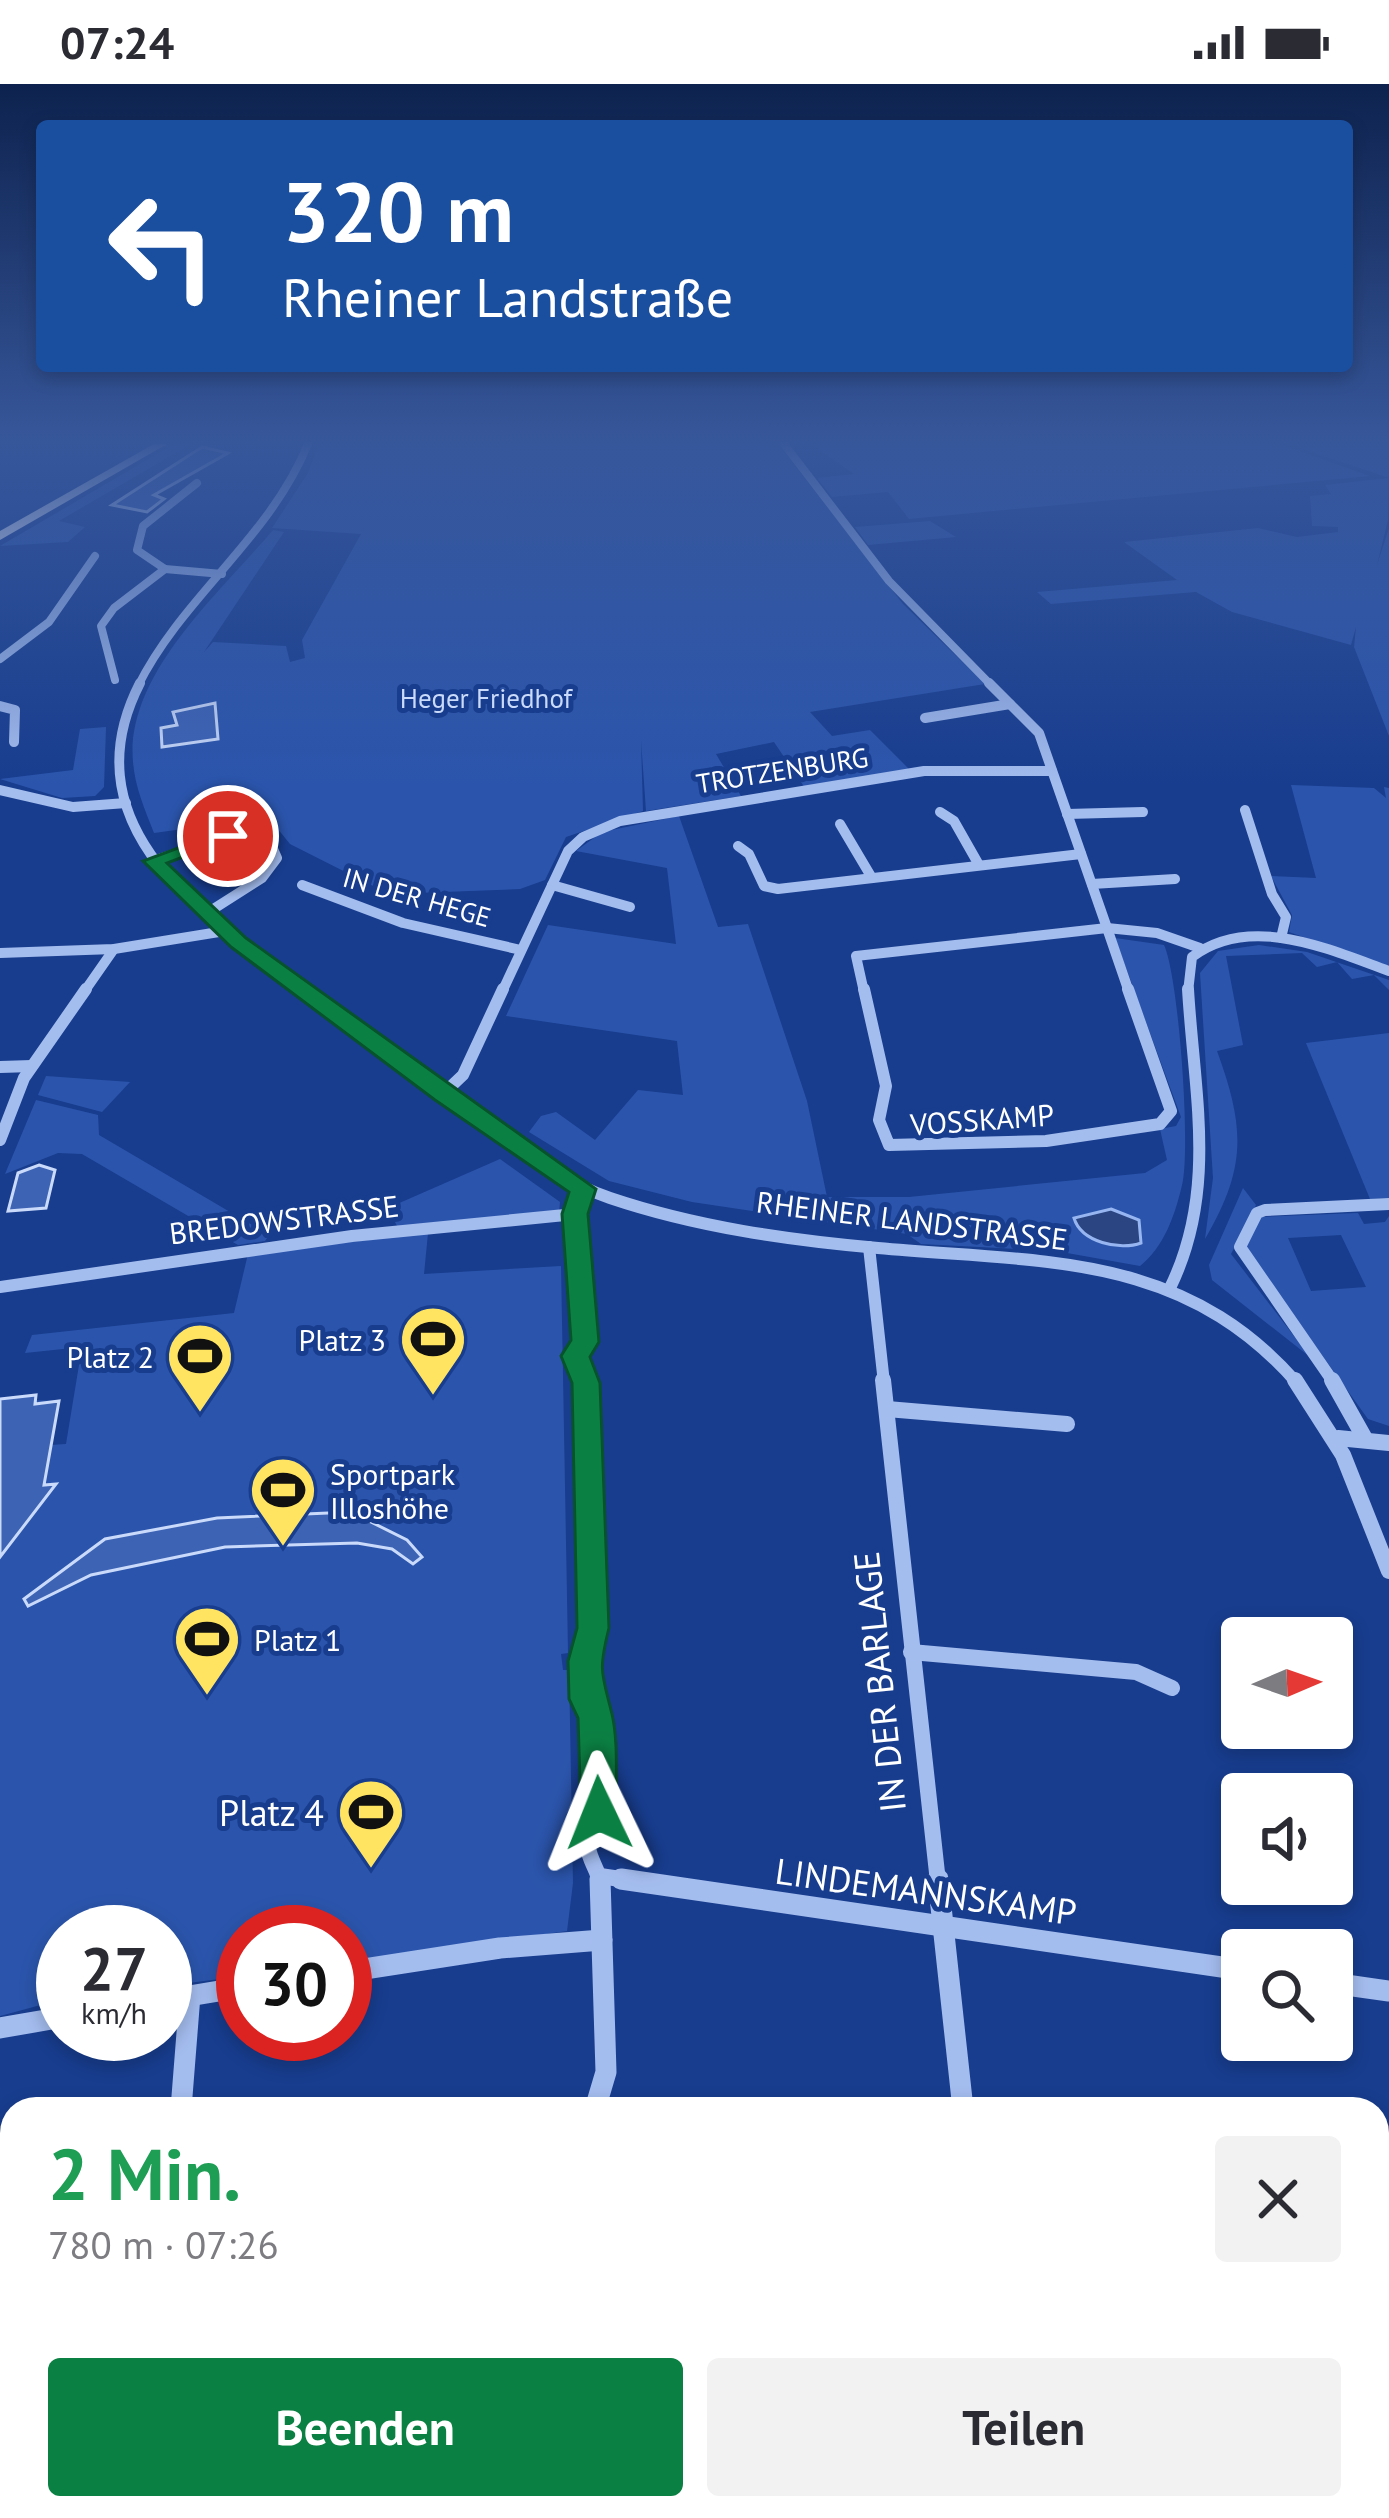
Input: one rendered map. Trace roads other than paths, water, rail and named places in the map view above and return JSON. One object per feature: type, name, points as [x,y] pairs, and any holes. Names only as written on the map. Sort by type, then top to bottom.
[{"type":"street","points":[[0,659],[49,622],[94,558]]},
{"type":"street","points":[[143,558],[166,568],[222,574]]},
{"type":"street","name":"RHEINER LANDSTRASSE","points":[[235,558],[164,645],[132,700],[119,744],[126,803],[153,861],[204,915],[443,1094],[583,1189],[692,1219],[869,1247],[1050,1262],[1170,1288],[1228,1318],[1272,1353],[1339,1438],[1389,1571]]},
{"type":"street","points":[[872,558],[1040,733],[1106,927],[1172,937],[1200,948],[1235,937],[1281,938],[1389,970]]},
{"type":"street","points":[[115,680],[101,626],[114,608],[166,568]]},
{"type":"street","points":[[0,641],[16,644]]},
{"type":"street","points":[[925,718],[1010,704]]},
{"type":"street","points":[[0,706],[15,710],[14,742]]},
{"type":"street","name":"TROTZENBURG","points":[[443,1094],[464,1076],[551,885],[568,851],[583,836],[620,821],[924,771],[1052,771]]},
{"type":"street","points":[[0,790],[73,807],[126,803]]},
{"type":"street","points":[[1245,810],[1272,894],[1286,917],[1281,938]]},
{"type":"street","points":[[940,812],[954,821],[979,865]]},
{"type":"street","points":[[1067,814],[1143,812]]},
{"type":"street","points":[[840,824],[872,878]]},
{"type":"street","points":[[153,861],[228,836],[270,842],[277,858],[269,872],[204,915]]},
{"type":"street","points":[[738,845],[749,854],[764,886],[778,889],[1081,854]]},
{"type":"street","points":[[1091,884],[1175,879]]},
{"type":"street","name":"IN DER HEGE","points":[[302,885],[403,923],[520,950]]},
{"type":"street","points":[[551,885],[630,907]]},
{"type":"street","name":"VOSSKAMP","points":[[1106,927],[1172,1111],[1166,1122],[1046,1141],[899,1149],[889,1145],[879,1120],[886,1086],[856,956],[1106,927]]},
{"type":"street","points":[[0,953],[114,949],[225,931]]},
{"type":"street","points":[[1170,1288],[1180,1272],[1205,1177],[1188,969],[1200,948]]},
{"type":"street","points":[[0,1140],[32,1066],[114,949]]},
{"type":"street","points":[[0,1067],[32,1066]]},
{"type":"street","points":[[583,1189],[575,1214],[585,1342],[576,1368],[586,1383],[593,1628],[585,1647],[586,1699],[595,1715],[599,1813],[588,1837],[600,1876],[606,2072],[599,2097]]},
{"type":"street","points":[[1364,1437],[1319,1357],[1240,1247],[1264,1210],[1354,1206],[1371,1211],[1389,1204]]},
{"type":"street","name":"BREDOWSTRASSE","points":[[0,1287],[309,1241],[575,1214]]},
{"type":"street","name":"IN DER BARLAGE","points":[[869,1247],[962,2097]]},
{"type":"street","points":[[886,1409],[1067,1424]]},
{"type":"street","points":[[1339,1438],[1389,1443]]},
{"type":"street","points":[[911,1652],[1136,1672],[1172,1688]]},
{"type":"street","name":"LINDEMANNSKAMP","points":[[600,1876],[1221,1967]]},
{"type":"street","points":[[372,1969],[602,1940]]},
{"type":"street","points":[[1353,1986],[1389,1991]]},
{"type":"street","points":[[0,2028],[36,2022]]},
{"type":"street","points":[[182,2097],[185,2061]]},
{"type":"place","name":"Platz 3","points":[[433,1398]]},
{"type":"place","name":"Platz 2","points":[[200,1415]]},
{"type":"place","name":"Sportpark Illoshöhe","points":[[283,1549]]},
{"type":"place","name":"Platz 1","points":[[207,1698]]},
{"type":"place","name":"Platz 4","points":[[371,1871]]},
{"type":"park label","name":"Heger Friedhof","points":[[486,698]]}]
